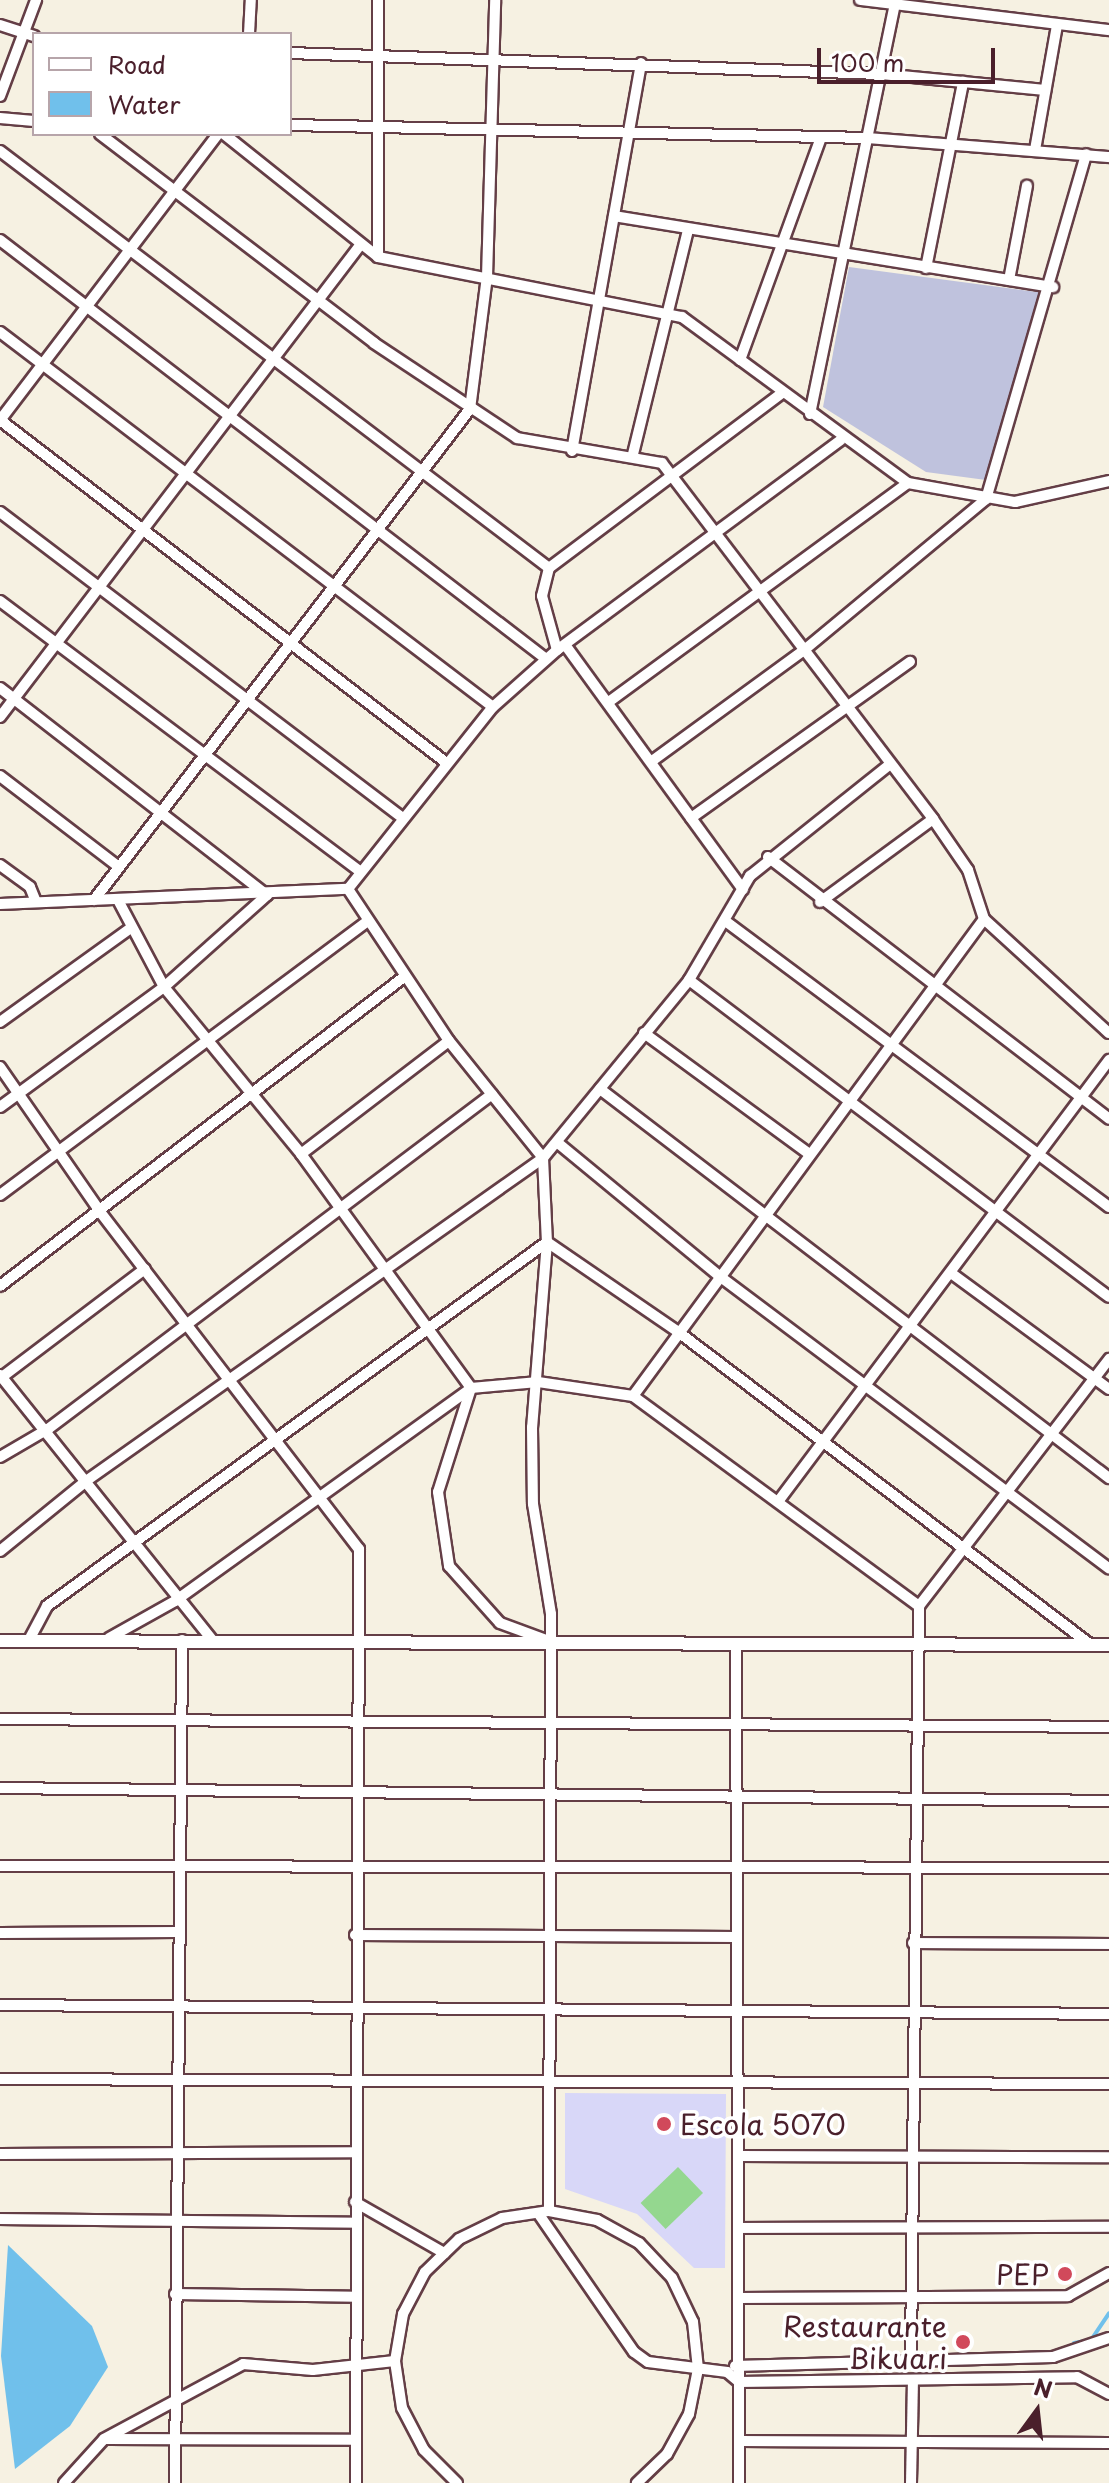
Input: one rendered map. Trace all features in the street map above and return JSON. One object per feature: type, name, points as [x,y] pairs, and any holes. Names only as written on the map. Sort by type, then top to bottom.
[{"type":"street","points":[[0,96],[29,35],[36,0]]},
{"type":"street","points":[[249,32],[251,0]]},
{"type":"street","points":[[378,0],[378,257]]},
{"type":"street","points":[[94,900],[246,697],[470,409],[487,277],[495,0]]},
{"type":"street","points":[[860,0],[1109,30]]},
{"type":"street","points":[[810,414],[895,5]]},
{"type":"street","points":[[0,25],[29,35]]},
{"type":"street","points":[[1035,150],[1057,25]]},
{"type":"street","points":[[292,53],[493,57],[881,74],[1045,90]]},
{"type":"street","points":[[572,451],[641,63]]},
{"type":"street","points":[[926,268],[948,144],[963,82]]},
{"type":"street","points":[[0,118],[32,121]]},
{"type":"street","points":[[292,125],[866,138],[1109,157]]},
{"type":"street","points":[[103,136],[317,298],[470,409],[517,438],[572,451],[633,454],[662,463],[677,477],[888,766],[933,819],[968,870],[984,919],[1109,1033]]},
{"type":"street","points":[[219,136],[0,420],[292,638],[444,761]]},
{"type":"street","points":[[224,136],[378,257],[673,313],[740,360],[841,440],[908,483],[986,499],[1047,497],[1109,481]]},
{"type":"street","points":[[740,360],[784,246],[821,137]]},
{"type":"street","points":[[0,151],[549,568]]},
{"type":"street","points":[[652,761],[803,651],[986,499],[1053,287],[1086,154]]},
{"type":"street","points":[[1009,280],[1027,186]]},
{"type":"street","points":[[614,216],[784,246],[1053,287]]},
{"type":"street","points":[[633,454],[673,313],[688,230]]},
{"type":"street","points":[[0,240],[85,308],[380,526],[546,659]]},
{"type":"street","points":[[0,717],[101,588],[185,470],[361,244]]},
{"type":"street","points":[[0,332],[493,707]]},
{"type":"street","points":[[743,890],[610,701],[561,648],[542,596],[549,568],[677,477],[782,393]]},
{"type":"street","points":[[348,889],[400,816],[493,707],[546,659],[720,535],[841,440]]},
{"type":"street","points":[[610,701],[908,483]]},
{"type":"street","points":[[0,512],[400,816]]},
{"type":"street","points":[[0,601],[360,871]]},
{"type":"street","points":[[691,818],[910,662]]},
{"type":"street","points":[[0,688],[267,895]]},
{"type":"street","points":[[0,1551],[86,1481],[543,1158],[689,980],[728,923],[743,890],[768,857],[888,766]]},
{"type":"street","points":[[0,776],[119,867]]},
{"type":"street","points":[[820,902],[933,819]]},
{"type":"street","points":[[768,857],[820,902],[1109,1119]]},
{"type":"street","points":[[0,865],[30,887],[36,902]]},
{"type":"street","points":[[0,904],[267,895],[348,889]]},
{"type":"street","points":[[348,889],[366,922],[449,1041],[543,1158],[547,1242],[533,1504],[549,1641],[549,2080],[544,2212],[634,2352],[698,2369],[727,2372],[739,2382],[1056,2376],[1090,2380],[1109,2394]]},
{"type":"street","points":[[0,1107],[164,987],[267,895]]},
{"type":"street","points":[[118,900],[164,987],[301,1154],[471,1388]]},
{"type":"street","points":[[633,1396],[677,1331],[931,984],[984,919]]},
{"type":"street","points":[[0,1195],[366,922]]},
{"type":"street","points":[[728,923],[1039,1158],[1109,1207]]},
{"type":"street","points":[[0,1022],[131,928]]},
{"type":"street","points":[[0,1286],[101,1213],[404,977]]},
{"type":"street","points":[[689,980],[850,1096],[995,1217],[1109,1297]]},
{"type":"street","points":[[644,1033],[808,1153]]},
{"type":"street","points":[[301,1154],[449,1041]]},
{"type":"street","points":[[780,1499],[822,1439],[995,1217],[1109,1060]]},
{"type":"street","points":[[0,1067],[101,1213],[273,1440],[323,1498],[359,1549],[354,2005],[356,2483]]},
{"type":"street","points":[[600,1089],[1051,1437],[1109,1478]]},
{"type":"street","points":[[0,1457],[48,1429],[492,1094]]},
{"type":"street","points":[[558,1143],[718,1275],[866,1382],[1109,1569]]},
{"type":"street","points":[[29,1640],[47,1606],[426,1324],[547,1242]]},
{"type":"street","points":[[547,1242],[677,1331],[1091,1645]]},
{"type":"street","points":[[145,1269],[1,1376],[48,1429],[175,1601],[212,1640]]},
{"type":"street","points":[[951,1273],[1109,1389]]},
{"type":"street","points":[[911,2361],[913,1726],[919,1606],[1109,1359]]},
{"type":"street","points":[[109,1638],[175,1601],[323,1498],[471,1388],[538,1382],[633,1396],[780,1499],[919,1606]]},
{"type":"street","points":[[471,1388],[438,1492],[449,1566],[500,1623],[549,1641]]},
{"type":"street","points":[[0,1641],[109,1638],[356,1645],[549,1641],[1109,1645]]},
{"type":"street","points":[[175,2483],[182,1640]]},
{"type":"street","points":[[736,1643],[739,2483]]},
{"type":"street","points":[[0,1719],[550,1719],[734,1726],[1109,1727]]},
{"type":"street","points":[[0,1788],[550,1791],[914,1800],[1109,1801]]},
{"type":"street","points":[[0,1866],[179,1863],[1109,1868]]},
{"type":"street","points":[[0,1933],[178,1932]]},
{"type":"street","points":[[355,1935],[737,1937]]},
{"type":"street","points":[[913,1943],[1109,1944]]},
{"type":"street","points":[[0,2005],[549,2006],[913,2014],[1109,2014]]},
{"type":"street","points":[[0,2079],[177,2080],[356,2076],[1109,2084]]},
{"type":"street","points":[[0,2154],[355,2152]]},
{"type":"street","points":[[739,2156],[1109,2157]]},
{"type":"street","points":[[355,2202],[444,2253]]},
{"type":"street","points":[[457,2483],[424,2450],[402,2408],[395,2361],[403,2314],[444,2253],[502,2218],[544,2212],[597,2220],[639,2243],[672,2278],[693,2322],[698,2369],[689,2414],[667,2454],[643,2481]]},
{"type":"street","points":[[0,2219],[355,2223]]},
{"type":"street","points":[[738,2228],[1109,2227]]},
{"type":"street","points":[[738,2298],[1068,2296],[1109,2273]]},
{"type":"street","points":[[175,2294],[356,2297]]},
{"type":"street","points":[[727,2372],[738,2364],[1053,2357],[1109,2338]]},
{"type":"street","points":[[64,2483],[104,2439],[175,2404],[243,2364],[356,2367],[395,2361]]},
{"type":"street","points":[[911,2483],[913,2380]]},
{"type":"street","points":[[104,2439],[356,2440]]},
{"type":"street","points":[[740,2441],[1109,2443]]},
{"type":"shaded area","points":[[849,267],[1045,293],[986,480],[926,472],[823,407]]},
{"type":"shaded area","points":[[565,2093],[726,2094],[725,2268],[694,2268],[637,2214],[565,2189]]},
{"type":"green space","points":[[678,2167],[703,2193],[666,2229],[641,2203]]},
{"type":"water","points":[[8,2245],[92,2326],[108,2367],[70,2426],[15,2469],[1,2356]]},
{"type":"waterway","points":[[1074,2343],[1091,2340],[1109,2313]]},
{"type":"place","name":"Escola 5070","points":[[664,2124]]},
{"type":"place","name":"PEP","points":[[1065,2274]]},
{"type":"place","name":"Restaurante Bikuari","points":[[963,2342]]}]
